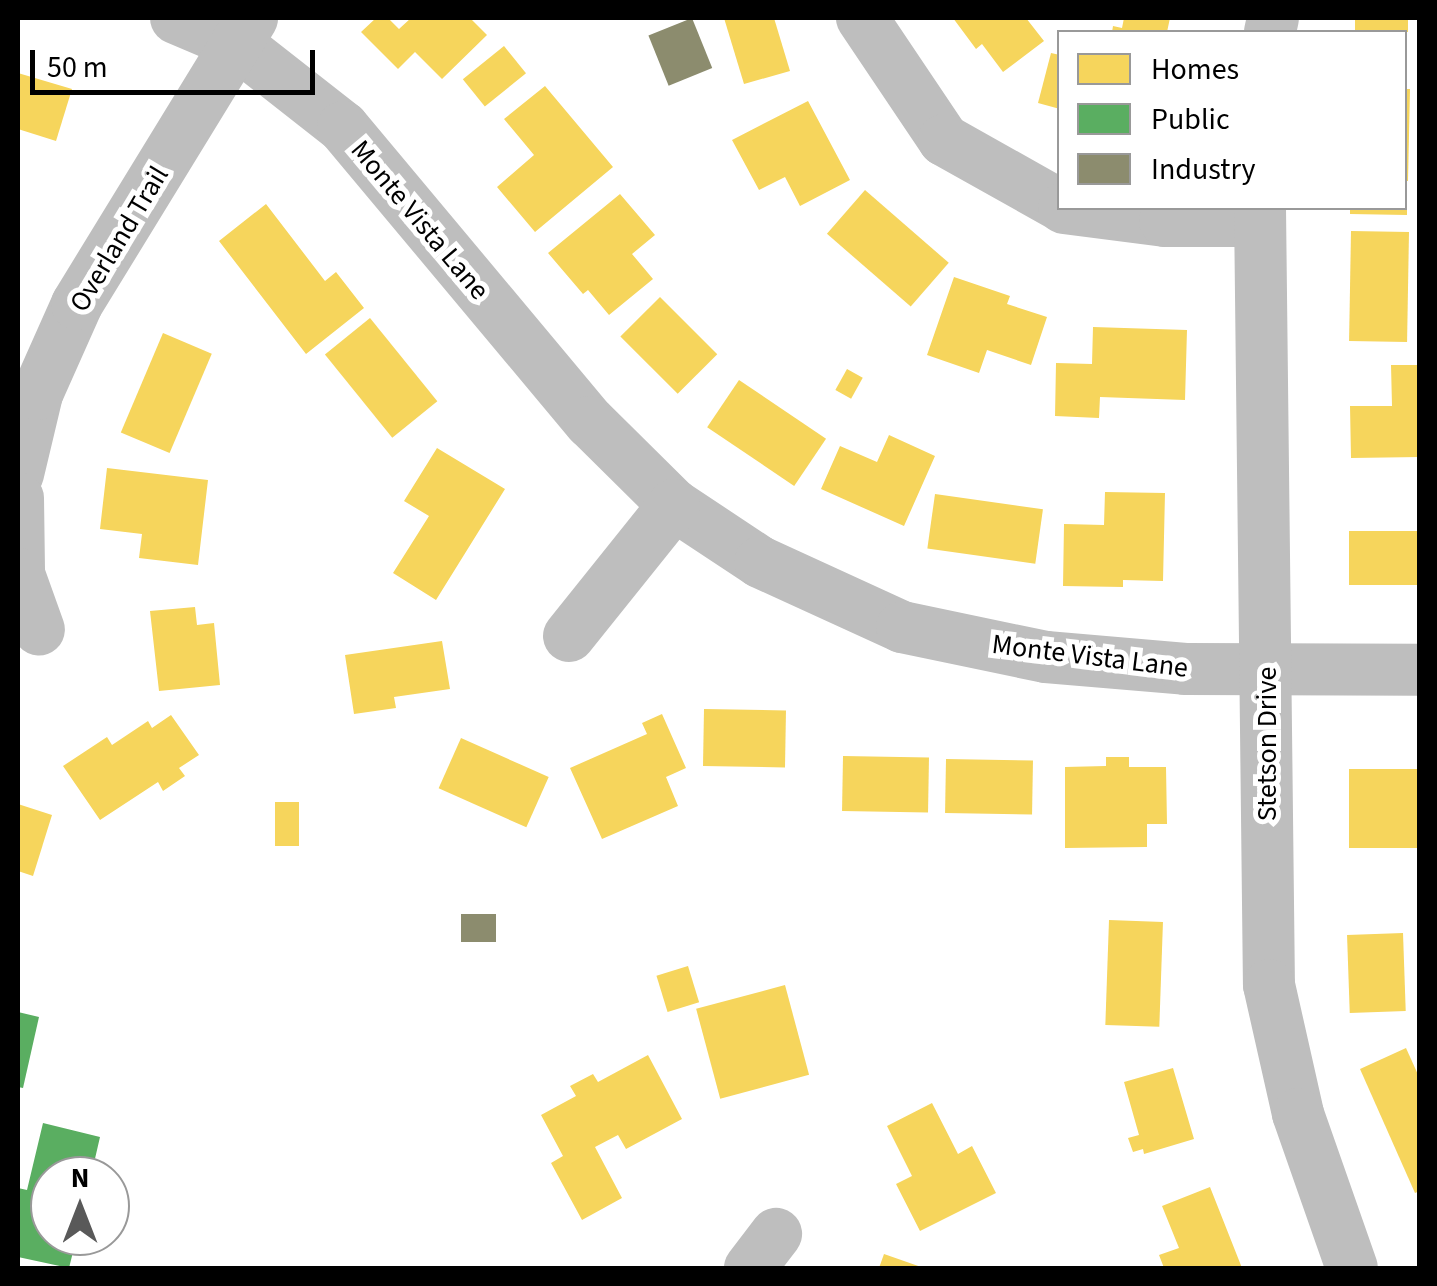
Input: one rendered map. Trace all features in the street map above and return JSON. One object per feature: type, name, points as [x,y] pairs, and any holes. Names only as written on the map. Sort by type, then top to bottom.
[{"type":"street","name":"Monte Vista Lane","points":[[176,18],[244,31],[343,128],[590,422],[674,505],[760,562],[902,627],[1046,656],[1185,668],[1420,670]]},
{"type":"street","points":[[862,18],[944,140],[1057,203]]},
{"type":"street","name":"Overland Trail","points":[[18,474],[37,394],[77,304],[244,31]]},
{"type":"street","points":[[1090,210],[1166,221],[1260,214]]},
{"type":"street","name":"Stetson Drive","points":[[1260,214],[1269,986],[1298,1114],[1352,1268]]},
{"type":"street","points":[[18,498],[19,574],[40,630]]},
{"type":"street","points":[[569,636],[674,505]]},
{"type":"building: Homes","points":[[376,18],[388,18],[399,29],[411,18],[470,18],[487,35],[442,79],[415,52],[398,69],[361,32]]},
{"type":"building: Homes","points":[[724,18],[774,18],[790,71],[744,84]]},
{"type":"building: Homes","points":[[953,18],[1026,18],[1044,41],[1003,72],[982,44],[976,49]]},
{"type":"building: Homes","points":[[1124,18],[1170,18],[1167,30],[1112,30],[1113,26],[1122,28]]},
{"type":"building: Homes","points":[[1355,18],[1408,18],[1408,32],[1355,30]]},
{"type":"building: Homes","points":[[504,46],[526,73],[485,107],[463,79]]},
{"type":"building: Homes","points":[[1051,53],[1057,54],[1057,108],[1038,103]]},
{"type":"building: Homes","points":[[18,73],[72,89],[56,141],[18,129]]},
{"type":"building: Homes","points":[[545,86],[613,167],[535,232],[497,187],[534,155],[504,119]]},
{"type":"building: Homes","points":[[1407,89],[1410,89],[1408,181]]},
{"type":"building: Homes","points":[[808,101],[850,180],[800,206],[785,177],[759,190],[732,140]]},
{"type":"building: Homes","points":[[865,190],[949,263],[911,307],[827,234]]},
{"type":"building: Homes","points":[[620,194],[655,235],[632,254],[653,279],[609,315],[588,290],[583,294],[548,253]]},
{"type":"building: Homes","points":[[266,204],[325,281],[336,272],[364,308],[306,354],[219,241]]},
{"type":"building: Homes","points":[[1350,210],[1407,210],[1407,215],[1350,214]]},
{"type":"building: Homes","points":[[1351,231],[1409,232],[1407,342],[1349,341]]},
{"type":"building: Homes","points":[[954,277],[1010,296],[1007,304],[1047,317],[1031,365],[987,350],[979,373],[927,355]]},
{"type":"building: Homes","points":[[660,297],[717,354],[678,394],[620,337]]},
{"type":"building: Homes","points":[[370,318],[437,401],[392,438],[325,355]]},
{"type":"building: Homes","points":[[1093,327],[1187,330],[1185,400],[1100,397],[1099,418],[1055,416],[1056,363],[1092,364]]},
{"type":"building: Homes","points":[[163,333],[212,354],[170,453],[121,432]]},
{"type":"building: Homes","points":[[1391,365],[1420,365],[1420,457],[1351,458],[1350,406],[1392,406]]},
{"type":"building: Homes","points":[[847,369],[863,378],[851,399],[835,390]]},
{"type":"building: Homes","points":[[739,380],[826,439],[794,486],[707,427]]},
{"type":"building: Homes","points":[[889,435],[935,456],[904,526],[821,489],[840,446],[877,462]]},
{"type":"building: Homes","points":[[437,448],[505,489],[436,600],[393,573],[429,516],[404,501]]},
{"type":"building: Homes","points":[[107,468],[208,480],[198,565],[139,558],[142,534],[100,529]]},
{"type":"building: Homes","points":[[1105,492],[1165,493],[1163,581],[1123,580],[1123,587],[1063,586],[1064,524],[1104,525]]},
{"type":"building: Homes","points":[[935,494],[1043,509],[1035,564],[927,548]]},
{"type":"building: Homes","points":[[1349,531],[1420,531],[1420,585],[1349,585]]},
{"type":"building: Homes","points":[[195,607],[197,625],[214,623],[220,685],[159,691],[150,611]]},
{"type":"building: Homes","points":[[442,641],[450,689],[394,697],[396,708],[354,714],[345,655]]},
{"type":"building: Homes","points":[[704,709],[786,710],[785,767],[703,766]]},
{"type":"building: Homes","points":[[662,714],[686,768],[666,777],[678,806],[602,839],[570,768],[647,734],[642,723]]},
{"type":"building: Homes","points":[[171,715],[199,755],[179,768],[185,776],[163,791],[158,782],[100,820],[63,766],[107,737],[112,745],[148,721],[152,728]]},
{"type":"building: Homes","points":[[461,738],[549,777],[526,827],[439,788]]},
{"type":"building: Homes","points":[[843,756],[929,758],[928,812],[842,811]]},
{"type":"building: Homes","points":[[1106,757],[1129,757],[1129,767],[1166,767],[1167,824],[1147,824],[1147,847],[1065,848],[1065,767],[1106,766]]},
{"type":"building: Homes","points":[[946,759],[1033,761],[1032,815],[945,813]]},
{"type":"building: Homes","points":[[1349,769],[1420,769],[1420,848],[1349,848]]},
{"type":"building: Homes","points":[[275,802],[299,802],[299,846],[275,846]]},
{"type":"building: Homes","points":[[18,804],[52,815],[33,876],[18,871]]},
{"type":"building: Homes","points":[[1109,920],[1163,922],[1159,1027],[1105,1025]]},
{"type":"building: Homes","points":[[1403,933],[1406,1011],[1350,1013],[1347,935]]},
{"type":"building: Homes","points":[[688,966],[699,1002],[668,1012],[656,976]]},
{"type":"building: Homes","points":[[785,985],[809,1075],[720,1099],[696,1009]]},
{"type":"building: Homes","points":[[1406,1048],[1420,1079],[1420,1191],[1415,1193],[1360,1069]]},
{"type":"building: Homes","points":[[648,1055],[682,1119],[626,1149],[618,1135],[595,1147],[622,1198],[582,1220],[551,1163],[563,1156],[541,1115],[576,1096],[570,1086],[593,1074],[598,1082]]},
{"type":"building: Homes","points":[[1173,1068],[1194,1139],[1144,1154],[1143,1149],[1133,1152],[1128,1138],[1139,1135],[1124,1082]]},
{"type":"building: Homes","points":[[932,1103],[958,1154],[972,1146],[996,1193],[920,1231],[896,1184],[912,1176],[887,1126]]},
{"type":"building: Homes","points":[[1210,1187],[1242,1268],[1164,1268],[1159,1255],[1179,1248],[1162,1206]]},
{"type":"building: Homes","points":[[884,1254],[924,1268],[879,1268]]},
{"type":"building: Public","points":[[18,1012],[39,1017],[23,1088],[18,1087]]},
{"type":"building: Public","points":[[43,1123],[100,1137],[96,1156],[35,1156]]},
{"type":"building: Public","points":[[30,1177],[30,1256],[72,1256],[69,1268],[18,1257],[18,1188],[27,1190]]},
{"type":"building: Industry","points":[[692,18],[712,68],[669,86],[648,36]]},
{"type":"building: Industry","points":[[461,914],[496,914],[496,942],[461,942]]}]
